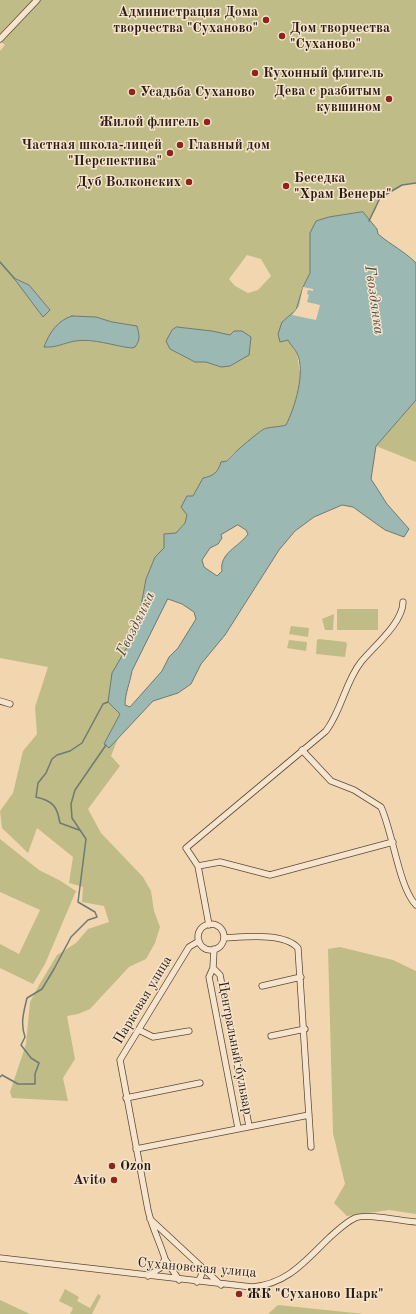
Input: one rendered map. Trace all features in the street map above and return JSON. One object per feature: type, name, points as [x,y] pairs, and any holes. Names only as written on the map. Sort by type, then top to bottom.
[{"type":"street","points":[[0,40],[37,0]]},
{"type":"street","points":[[209,925],[198,866],[186,848],[302,750],[330,724],[354,673],[360,663],[395,622],[403,607],[403,602]]},
{"type":"street","points":[[0,700],[10,704]]},
{"type":"street","points":[[302,750],[331,781],[354,790],[381,807],[405,885],[412,901],[416,906]]},
{"type":"street","points":[[198,866],[220,862],[270,875],[393,842]]},
{"type":"street","points":[[209,925],[216,925],[220,928],[224,938],[220,946],[214,949],[203,947],[199,941],[199,933],[202,928],[209,925]]},
{"type":"street","points":[[224,938],[270,937],[295,944],[298,948],[311,1147]]},
{"type":"street","name":"Парковая улица","points":[[179,1280],[165,1259],[149,1218],[120,1060],[190,947],[199,941]]},
{"type":"street","points":[[213,968],[214,949]]},
{"type":"street","name":"Центральный бульвар","points":[[238,1128],[209,976],[213,968],[220,975],[249,1126]]},
{"type":"street","points":[[262,986],[301,977]]},
{"type":"street","points":[[271,1036],[304,1028]]},
{"type":"street","points":[[138,1030],[153,1037],[189,1031]]},
{"type":"street","points":[[126,1098],[200,1083]]},
{"type":"street","points":[[136,1149],[309,1115]]},
{"type":"street","name":"Сухановская улица","points":[[0,1258],[221,1285],[261,1287],[272,1284],[289,1276],[306,1263],[335,1233],[355,1218],[368,1217],[416,1222]]},
{"type":"street","points":[[149,1218],[221,1285]]},
{"type":"street","points":[[148,1276],[160,1268],[165,1259]]},
{"type":"street","points":[[197,1282],[201,1278],[202,1272],[200,1266]]},
{"type":"shaded area","points":[[0,0],[416,0],[416,183],[402,185],[380,198],[369,220],[363,212],[329,217],[310,233],[310,273],[303,287],[296,310],[282,322],[288,340],[297,354],[301,379],[292,414],[286,425],[276,428],[265,428],[243,447],[233,453],[212,476],[203,478],[193,496],[185,523],[176,533],[164,534],[164,548],[155,557],[146,579],[136,632],[122,656],[120,714],[104,744],[109,747],[119,736],[111,756],[120,766],[88,809],[101,833],[143,877],[151,891],[154,911],[160,927],[155,943],[146,959],[129,967],[90,1009],[78,1014],[67,1016],[75,1059],[63,1078],[68,1101],[12,1098],[10,1092],[26,1044],[30,1002],[39,985],[57,955],[76,943],[88,929],[109,922],[104,906],[82,902],[83,887],[69,883],[73,857],[37,828],[28,853],[2,828],[0,811],[13,793],[23,751],[37,734],[35,707],[48,667],[0,658],[0,51],[5,45],[0,41]],"holes":[[[247,255],[261,259],[271,276],[258,290],[248,293],[235,286],[229,279]],[[15,278],[29,285],[50,310],[40,313]],[[72,316],[96,317],[112,322],[137,326],[132,348],[96,341],[82,340],[53,347],[45,347]],[[177,327],[212,331],[230,336],[221,367],[206,362],[195,362],[170,349],[172,330]]]},
{"type":"shaded area","points":[[416,400],[416,462],[376,446]]},
{"type":"shaded area","points":[[337,609],[378,609],[378,630],[337,630]]},
{"type":"shaded area","points":[[334,614],[333,630],[325,630],[322,619]]},
{"type":"shaded area","points":[[291,626],[309,628],[308,637],[289,634]]},
{"type":"shaded area","points":[[289,640],[307,642],[306,651],[287,648]]},
{"type":"shaded area","points":[[317,640],[346,642],[345,657],[316,654]]},
{"type":"shaded area","points":[[0,839],[39,870],[76,891],[45,964],[33,984],[0,968],[0,944],[19,954],[40,910],[0,892]]},
{"type":"shaded area","points":[[340,947],[393,960],[416,971],[416,1214],[389,1210],[347,1216],[334,1203],[345,1184],[333,1133],[328,949]]},
{"type":"shaded area","points":[[65,1289],[79,1297],[77,1301],[90,1308],[98,1294],[101,1296],[92,1314],[70,1314],[73,1308],[59,1301]]},
{"type":"shaded area","points":[[0,1300],[30,1314],[0,1314]]},
{"type":"shaded area","points":[[278,1305],[364,1314],[268,1314]]},
{"type":"water","points":[[363,212],[377,229],[378,234],[416,263],[416,400],[376,446],[371,479],[387,504],[409,529],[404,537],[385,530],[353,507],[342,505],[314,517],[295,531],[279,550],[225,635],[201,664],[191,684],[178,693],[153,701],[109,748],[104,744],[120,714],[108,702],[112,673],[136,632],[146,579],[155,557],[164,548],[164,534],[176,533],[185,523],[187,515],[181,507],[187,496],[193,496],[203,478],[215,473],[221,462],[227,461],[250,439],[261,431],[266,428],[286,425],[289,418],[296,399],[300,379],[299,361],[297,353],[288,340],[280,342],[278,334],[282,322],[296,310],[303,287],[310,273],[310,233],[316,221],[329,217]],"holes":[[[238,525],[246,530],[248,534],[230,551],[224,559],[222,571],[217,576],[204,567],[202,560],[210,548],[218,544],[222,538],[221,535]],[[168,599],[182,604],[194,612],[196,619],[178,648],[169,657],[162,671],[130,707],[125,705],[125,701],[132,671]]]},
{"type":"water","points":[[14,278],[29,285],[50,310],[43,317],[40,313]]},
{"type":"water","points":[[72,316],[96,317],[112,322],[137,326],[139,337],[138,342],[135,347],[132,348],[96,341],[82,340],[52,347],[44,347],[58,324]]},
{"type":"water","points":[[177,327],[212,331],[230,335],[234,331],[242,331],[251,337],[249,355],[230,366],[221,367],[206,362],[195,362],[170,349],[166,341],[172,330]]},
{"type":"pier","points":[[303,287],[313,289],[313,291],[308,290],[307,294],[309,295],[307,302],[320,305],[316,320],[292,315],[299,306]]},
{"type":"waterway","name":"Гвоздянка","points":[[369,221],[380,198],[402,185],[416,183]]},
{"type":"waterway","points":[[0,262],[14,278]]},
{"type":"waterway","points":[[79,830],[60,823],[56,808],[46,800],[36,797],[38,783],[46,773],[52,759],[57,755],[70,751],[82,743],[103,704],[108,702]]},
{"type":"waterway","name":"Гвоздянка","points":[[0,1077],[2,1075],[18,1084],[35,1084],[35,1074],[39,1063],[31,1058],[21,1045],[25,1037],[23,1022],[27,998],[42,989],[71,937],[88,920],[97,917],[95,912],[78,902],[86,839],[72,818],[71,804],[75,790],[106,745]]},
{"type":"place","name":"Администрация Дома творчества \"Суханово\"","points":[[266,20]]},
{"type":"place","name":"Дом творчества \"Суханово\"","points":[[282,36]]},
{"type":"place","name":"Кухонный флигель","points":[[255,73]]},
{"type":"place","name":"Усадьба Суханово","points":[[132,92]]},
{"type":"place","name":"Дева с разбитым кувшином","points":[[389,99]]},
{"type":"place","name":"Жилой флигель","points":[[207,122]]},
{"type":"place","name":"Главный дом","points":[[180,145]]},
{"type":"place","name":"Частная школа-лицей \"Перспектива\"","points":[[170,153]]},
{"type":"place","name":"Дуб Волконских","points":[[189,182]]},
{"type":"place","name":"Беседка \"Храм Венеры\"","points":[[286,186]]},
{"type":"place","name":"Ozon","points":[[112,1166]]},
{"type":"place","name":"Avito","points":[[114,1180]]},
{"type":"place","name":"ЖК \"Суханово Парк\"","points":[[239,1294]]}]
